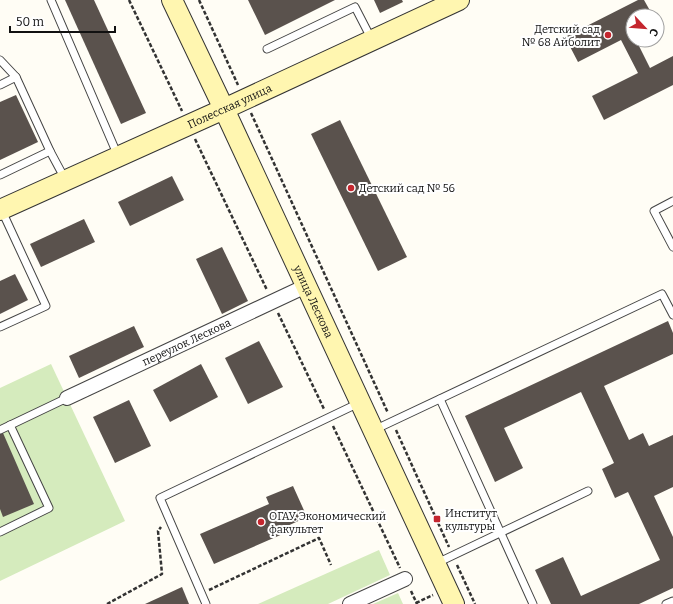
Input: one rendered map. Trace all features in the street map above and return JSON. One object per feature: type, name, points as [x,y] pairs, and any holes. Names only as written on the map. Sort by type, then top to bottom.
[{"type":"main road","name":"улица Лескова","points":[[172,0],[374,430],[444,560],[454,604]]},
{"type":"main road","name":"Полесская улица","points":[[1,210],[459,0]]},
{"type":"street","name":"переулок Лескова","points":[[67,398],[306,286]]},
{"type":"street","points":[[350,604],[405,579]]},
{"type":"lane","points":[[51,0],[118,157]]},
{"type":"lane","points":[[267,49],[355,7],[372,40]]},
{"type":"lane","points":[[0,60],[16,77],[65,180]]},
{"type":"lane","points":[[0,85],[16,77]]},
{"type":"lane","points":[[0,175],[50,151]]},
{"type":"lane","points":[[673,201],[654,211],[673,247]]},
{"type":"lane","points":[[0,327],[46,306],[1,210]]},
{"type":"lane","points":[[374,430],[662,294],[673,315]]},
{"type":"lane","points":[[0,430],[67,398]]},
{"type":"lane","points":[[440,399],[533,604]]},
{"type":"lane","points":[[206,604],[160,498],[361,402]]},
{"type":"lane","points":[[0,532],[49,508],[10,425]]},
{"type":"lane","points":[[444,560],[588,491]]},
{"type":"lane","points":[[666,604],[673,601]]},
{"type":"path","points":[[199,0],[392,422],[444,560],[475,604]]},
{"type":"path","points":[[107,604],[162,574],[158,531],[168,515]]},
{"type":"path","points":[[202,594],[319,538],[331,565]]},
{"type":"green space","points":[[51,364],[125,521],[0,581],[0,388]]},
{"type":"green space","points":[[379,550],[390,575],[328,604],[258,604]]},
{"type":"green space","points":[[398,593],[403,604],[373,604]]},
{"type":"building","points":[[65,0],[94,0],[146,113],[121,124]]},
{"type":"building","points":[[248,0],[335,0],[265,35]]},
{"type":"building","points":[[374,0],[402,0],[403,2],[380,13]]},
{"type":"building","points":[[638,0],[644,0],[648,8],[625,8],[625,48],[621,40],[578,62],[565,37]]},
{"type":"building","points":[[625,48],[640,48],[650,68],[673,56],[673,85],[604,120],[592,96],[638,73]]},
{"type":"building","points":[[16,95],[38,142],[0,160],[0,102]]},
{"type":"building","points":[[340,120],[407,257],[378,271],[311,134]]},
{"type":"building","points":[[172,176],[184,200],[130,226],[118,202]]},
{"type":"building","points":[[84,219],[95,242],[41,267],[30,244]]},
{"type":"building","points":[[222,247],[248,301],[222,314],[196,259]]},
{"type":"building","points":[[15,274],[28,300],[0,314],[0,281]]},
{"type":"building","points":[[668,321],[673,333],[673,354],[604,386],[629,440],[643,433],[649,446],[673,435],[673,487],[654,496],[673,537],[673,588],[639,604],[551,604],[535,570],[563,557],[581,596],[660,560],[628,492],[615,498],[602,469],[614,463],[581,392],[504,428],[523,468],[495,482],[465,416]]},
{"type":"building","points":[[134,326],[144,347],[79,378],[69,356]]},
{"type":"building","points":[[259,341],[283,387],[248,404],[225,358]]},
{"type":"building","points":[[201,364],[218,397],[170,422],[153,390]]},
{"type":"building","points":[[129,400],[151,446],[115,463],[93,417]]},
{"type":"building","points":[[3,433],[34,504],[3,517],[0,509],[0,434]]},
{"type":"building","name":"ОГАУ. Экономический факультет","points":[[293,486],[307,517],[283,528],[285,533],[214,564],[200,534],[269,504],[266,497]]},
{"type":"building","points":[[182,587],[189,604],[145,604]]},
{"type":"place","name":"Детский сад № 68 Айболит","points":[[608,35]]},
{"type":"place","name":"Детский сад № 56","points":[[351,188]]},
{"type":"place","name":"Институт культуры","points":[[437,519]]},
{"type":"place","name":"ОГАУ. Экономический факультет","points":[[261,522]]}]
